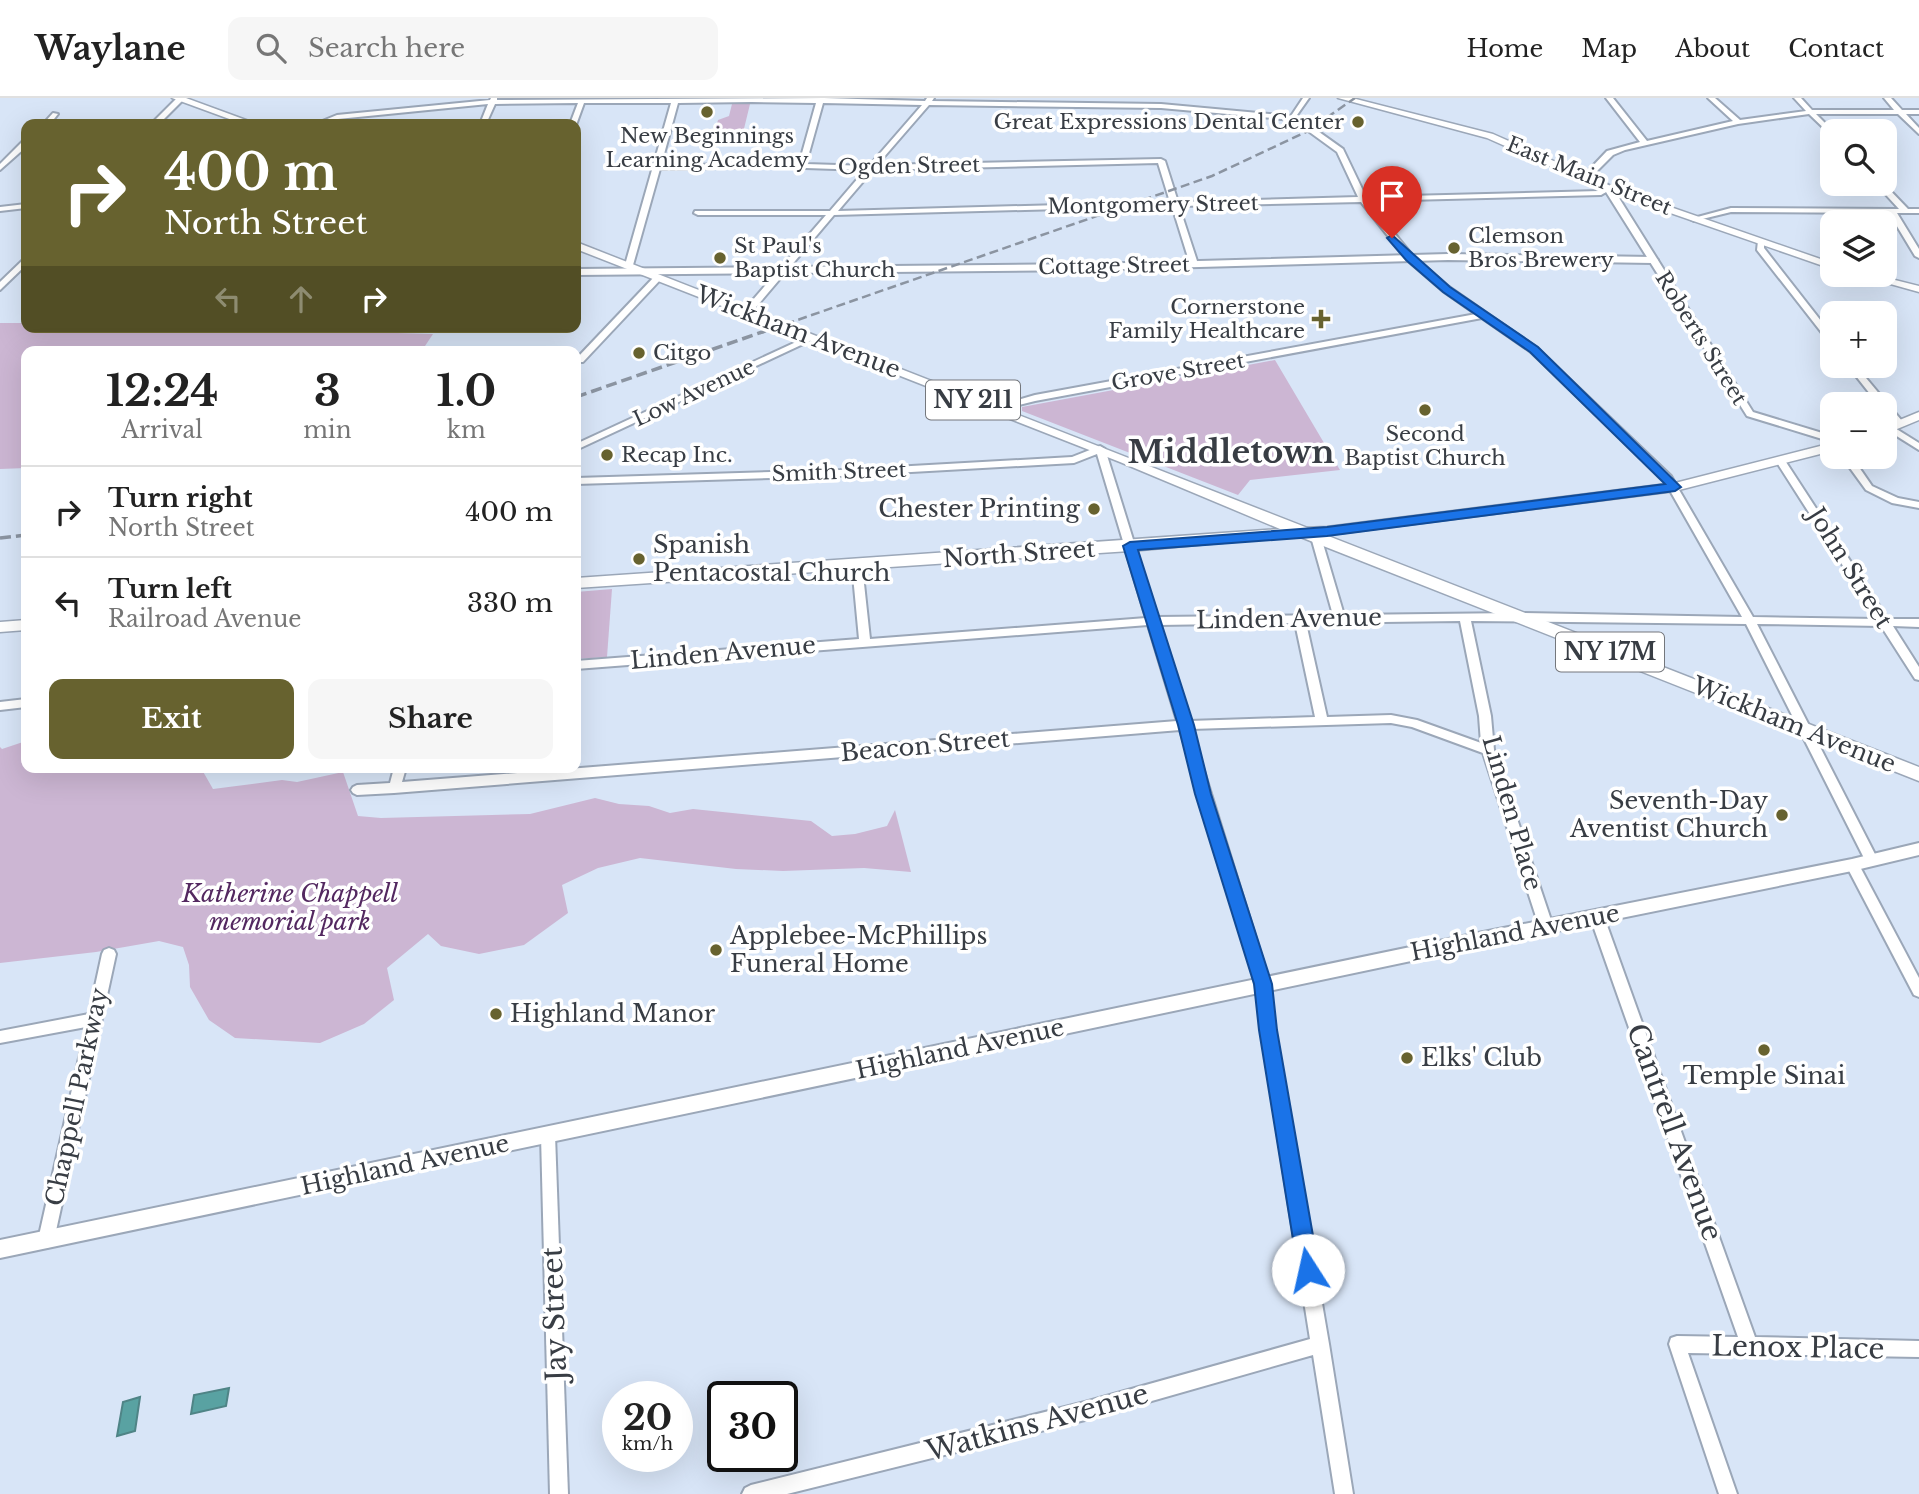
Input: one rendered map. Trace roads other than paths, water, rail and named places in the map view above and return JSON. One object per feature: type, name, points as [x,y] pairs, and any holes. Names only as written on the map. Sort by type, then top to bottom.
[{"type":"main road","name":"East Main Street","points":[[1342,98],[1490,136],[1607,188],[1820,262]]},
{"type":"main road","points":[[179,99],[237,119]]},
{"type":"main road","name":"Wickham Avenue","points":[[581,247],[1100,449],[1308,535],[1919,774]]},
{"type":"main road","points":[[1897,284],[1919,289]]},
{"type":"main road","points":[[1897,425],[1919,416]]},
{"type":"main road","name":"North Street","points":[[581,583],[1308,535],[1675,487],[1820,449]]},
{"type":"main road","points":[[0,627],[21,625]]},
{"type":"street","points":[[1295,118],[1307,98]]},
{"type":"street","points":[[1609,98],[1644,142],[1738,122],[1811,112],[1919,112]]},
{"type":"street","points":[[1711,98],[1738,122]]},
{"type":"street","points":[[1797,98],[1820,121]]},
{"type":"street","points":[[1886,98],[1919,132]]},
{"type":"street","points":[[160,119],[179,99]]},
{"type":"street","points":[[629,265],[676,99]]},
{"type":"street","points":[[332,119],[493,100],[676,99],[930,100],[1161,106],[1295,118],[1340,151],[1363,200],[1380,225],[1410,258],[1446,289],[1534,349],[1675,487],[1716,565],[1749,619],[1872,860]]},
{"type":"street","points":[[485,119],[493,100]]},
{"type":"street","points":[[575,119],[582,100]]},
{"type":"street","points":[[802,166],[820,100]]},
{"type":"street","points":[[748,311],[930,100]]},
{"type":"street","points":[[50,119],[55,114]]},
{"type":"street","name":"Roberts Street","points":[[1644,142],[1610,153],[1591,173],[1592,179],[1607,188],[1749,414],[1820,441]]},
{"type":"street","points":[[0,167],[21,148]]},
{"type":"street","name":"Ogden Street","points":[[657,167],[872,167],[1161,161],[1174,205]]},
{"type":"street","name":"Montgomery Street","points":[[698,213],[832,213],[1601,194],[1607,188]]},
{"type":"street","points":[[1892,196],[1906,211]]},
{"type":"street","points":[[1174,205],[1194,264]]},
{"type":"street","points":[[0,209],[21,207]]},
{"type":"street","points":[[1694,219],[1731,210],[1820,211]]},
{"type":"street","points":[[1897,211],[1919,211]]},
{"type":"street","points":[[1897,219],[1919,256]]},
{"type":"street","points":[[1761,243],[1760,248],[1820,325]]},
{"type":"street","name":"Cottage Street","points":[[581,272],[1194,264],[1410,258],[1653,260]]},
{"type":"street","points":[[0,275],[21,271]]},
{"type":"street","points":[[0,287],[21,271]]},
{"type":"street","points":[[581,359],[658,278]]},
{"type":"street","name":"Grove Street","points":[[995,408],[1484,315]]},
{"type":"street","name":"Low Avenue","points":[[581,445],[813,338]]},
{"type":"street","points":[[1862,378],[1873,392]]},
{"type":"street","points":[[1897,431],[1919,447]]},
{"type":"street","points":[[1100,449],[1263,984],[1268,1030],[1344,1494]]},
{"type":"street","name":"Smith Street","points":[[581,481],[840,473],[1074,460],[1100,449]]},
{"type":"street","name":"John Street","points":[[1781,461],[1919,676]]},
{"type":"street","points":[[1856,469],[1869,488],[1896,501],[1919,505]]},
{"type":"street","points":[[1308,535],[1339,618]]},
{"type":"street","points":[[857,565],[865,642]]},
{"type":"street","name":"Linden Place","points":[[1465,617],[1485,716],[1488,750],[1546,926]]},
{"type":"street","name":"Linden Avenue","points":[[581,665],[1153,621],[1517,617],[1919,624]]},
{"type":"street","points":[[1299,618],[1322,720]]},
{"type":"street","points":[[0,706],[21,704]]},
{"type":"street","name":"Beacon Street","points":[[357,790],[1186,725],[1322,720],[1391,719],[1413,723],[1488,750]]},
{"type":"street","points":[[394,788],[398,773]]},
{"type":"street","name":"Highland Avenue","points":[[0,1249],[1919,849]]},
{"type":"street","points":[[1852,865],[1919,991]]},
{"type":"street","name":"Cantrell Avenue","points":[[1597,917],[1751,1347]]},
{"type":"street","name":"Chappell Parkway","points":[[46,1240],[109,954]]},
{"type":"street","points":[[0,1037],[95,1019]]},
{"type":"street","name":"Jay Street","points":[[548,1135],[559,1494]]},
{"type":"street","name":"Watkins Avenue","points":[[751,1494],[1085,1411],[1321,1344]]},
{"type":"street","points":[[1677,1344],[1728,1494]]},
{"type":"street","name":"Lenox Place","points":[[1677,1344],[1919,1349]]},
{"type":"railway","points":[[760,333],[1212,176],[1306,132],[1355,98]]},
{"type":"railway","points":[[581,395],[765,331]]},
{"type":"railway","points":[[0,538],[21,536]]},
{"type":"place","name":"New Beginnings Learning Academy","points":[[707,112]]},
{"type":"place","name":"Great Expressions Dental Center","points":[[1358,122]]},
{"type":"place","name":"Clemson Bros Brewery","points":[[1454,248]]},
{"type":"place","name":"St Paul's Baptist Church","points":[[720,258]]},
{"type":"place","name":"Cornerstone Family Healthcare","points":[[1321,319]]},
{"type":"place","name":"Citgo","points":[[639,353]]},
{"type":"place","name":"Second Baptist Church","points":[[1425,410]]},
{"type":"place","name":"Recap Inc.","points":[[607,455]]},
{"type":"place","name":"Chester Printing","points":[[1094,509]]},
{"type":"place","name":"Spanish Pentacostal Church","points":[[639,559]]},
{"type":"place","name":"Seventh-Day Aventist Church","points":[[1782,815]]},
{"type":"place","name":"Applebee-McPhillips Funeral Home","points":[[716,950]]},
{"type":"place","name":"Highland Manor","points":[[496,1014]]},
{"type":"place","name":"Temple Sinai","points":[[1764,1050]]},
{"type":"place","name":"Elks' Club","points":[[1407,1058]]},
{"type":"district","name":"Middletown","points":[[1231,452]]},
{"type":"park label","name":"Katherine Chappell memorial park","points":[[290,908]]}]
